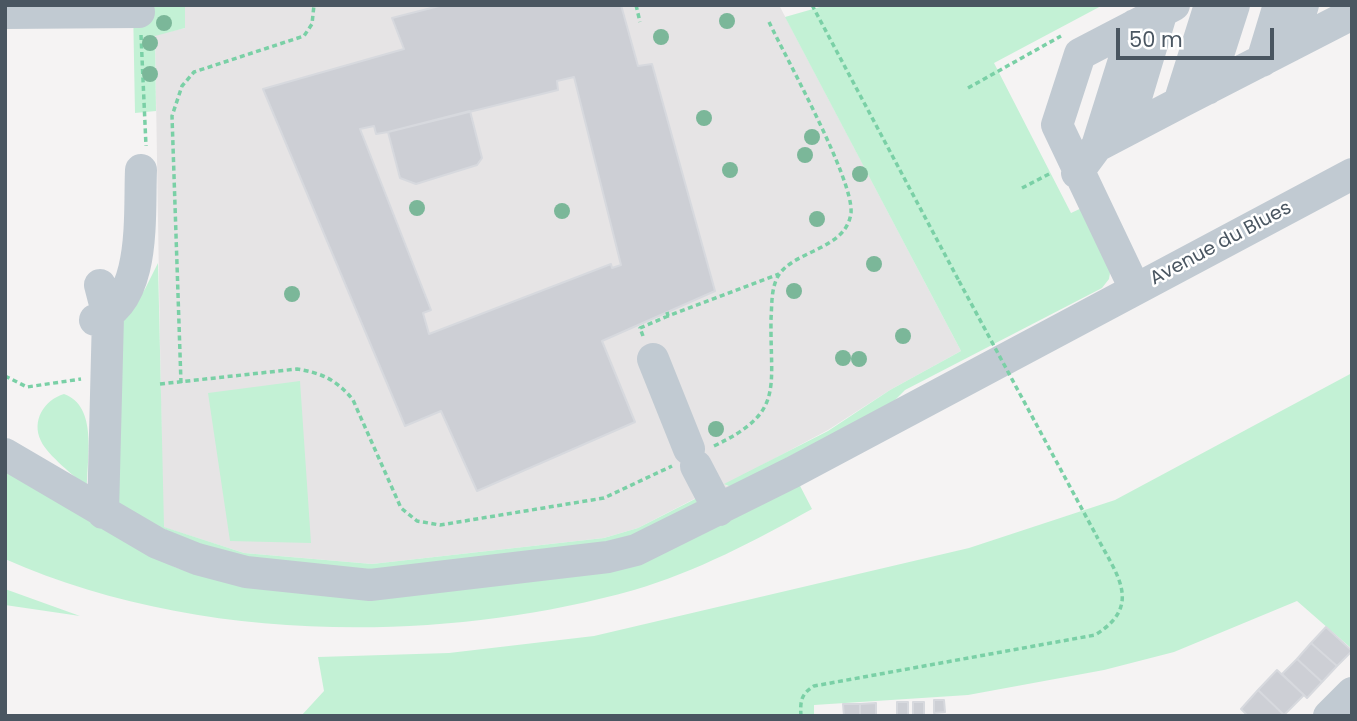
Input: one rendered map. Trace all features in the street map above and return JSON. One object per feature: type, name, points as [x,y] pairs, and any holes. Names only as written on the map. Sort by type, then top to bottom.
[{"type":"street","points":[[1193,96],[1210,5]]},
{"type":"street","points":[[1193,96],[1234,5]]},
{"type":"street","points":[[1248,68],[1256,5]]},
{"type":"street","points":[[1248,68],[1279,5]]},
{"type":"street","points":[[5,13],[139,12]]},
{"type":"street","points":[[1139,124],[1165,12]]},
{"type":"street","points":[[1135,289],[1057,125],[1080,54],[1165,12]]},
{"type":"street","points":[[1076,162],[1165,12]]},
{"type":"street","points":[[1076,162],[1139,124],[1290,46],[1332,13]]},
{"type":"street","points":[[99,319],[120,304],[132,282],[144,163]]},
{"type":"street","name":"Avenue du Blues","points":[[5,454],[157,543],[197,559],[246,572],[370,585],[608,557],[636,550],[719,510],[1352,174]]},
{"type":"street","points":[[100,285],[99,319],[106,376],[103,513]]},
{"type":"street","points":[[653,359],[693,457],[719,510]]},
{"type":"street","points":[[1329,716],[1352,692]]},
{"type":"path","points":[[181,383],[172,116],[182,86],[194,72],[304,36],[312,24],[314,5]]},
{"type":"path","points":[[636,5],[640,22]]},
{"type":"path","points":[[801,716],[800,702],[805,692],[814,686],[1095,635],[1119,614],[1124,601],[1121,583],[1096,535],[812,5]]},
{"type":"path","points":[[139,12],[144,163]]},
{"type":"path","points":[[968,88],[1068,32]]},
{"type":"path","points":[[1022,188],[1076,162]]},
{"type":"path","points":[[667,312],[668,316],[779,274]]},
{"type":"path","points":[[160,384],[297,369],[320,373],[341,385],[353,400]]},
{"type":"path","points":[[5,376],[27,387],[106,376]]},
{"type":"shaded area","points":[[185,5],[779,5],[961,351],[890,390],[828,430],[725,485],[731,487],[698,497],[638,528],[604,538],[372,564],[244,553],[163,527],[155,35],[185,28]]},
{"type":"green space","points":[[133,5],[185,5],[185,28],[155,36],[156,111],[135,113]]},
{"type":"green space","points":[[827,5],[1103,5],[994,63],[1071,213],[1086,206],[1111,267],[1109,279],[1102,288],[905,390],[892,403],[731,487],[724,484],[828,431],[890,390],[961,351],[785,17]]},
{"type":"green space","points":[[158,263],[164,527],[244,553],[372,564],[604,538],[638,528],[699,497],[698,503],[637,534],[605,542],[373,570],[243,557],[201,546],[114,506],[120,325],[145,289]]},
{"type":"green space","points":[[1352,373],[1352,649],[1297,601],[1174,652],[1104,670],[968,695],[814,705],[814,716],[301,716],[324,691],[318,657],[449,653],[594,636],[969,548],[1115,500]]},
{"type":"green space","points":[[300,381],[311,543],[230,541],[208,393]]},
{"type":"green space","points":[[64,394],[75,400],[86,421],[89,448],[87,488],[49,453],[38,433],[39,419],[45,406]]},
{"type":"green space","points":[[5,470],[129,544],[177,568],[244,586],[538,578],[798,482],[812,509],[703,565],[634,590],[558,608],[479,620],[398,627],[316,627],[235,620],[155,607],[78,587],[5,559]]},
{"type":"green space","points":[[5,589],[80,616],[5,605]]},
{"type":"building","points":[[443,5],[621,5],[638,66],[652,64],[715,291],[602,341],[635,422],[477,491],[441,411],[405,426],[263,89],[404,49],[392,18]],"holes":[[[574,77],[621,265],[612,268],[611,264],[429,334],[423,313],[431,310],[360,129],[374,126],[376,134],[388,132],[558,90],[557,81]]]},
{"type":"building","points":[[470,111],[482,158],[477,165],[416,184],[400,178],[388,132]]},
{"type":"building","points":[[1326,627],[1352,651],[1337,666],[1311,643]]},
{"type":"building","points":[[1311,643],[1337,666],[1322,682],[1297,659]]},
{"type":"building","points":[[1297,659],[1322,682],[1307,698],[1282,674]]},
{"type":"building","points":[[1277,670],[1304,695],[1284,715],[1258,690]]},
{"type":"building","points":[[1258,690],[1284,716],[1248,716],[1241,709]]},
{"type":"building","points":[[934,700],[944,700],[945,712],[934,713]]},
{"type":"building","points":[[897,702],[908,702],[908,715],[897,715]]},
{"type":"building","points":[[913,702],[924,702],[924,716],[913,716]]},
{"type":"building","points":[[876,703],[876,716],[860,716],[860,704]]},
{"type":"building","points":[[843,704],[860,704],[860,716],[844,716]]}]
